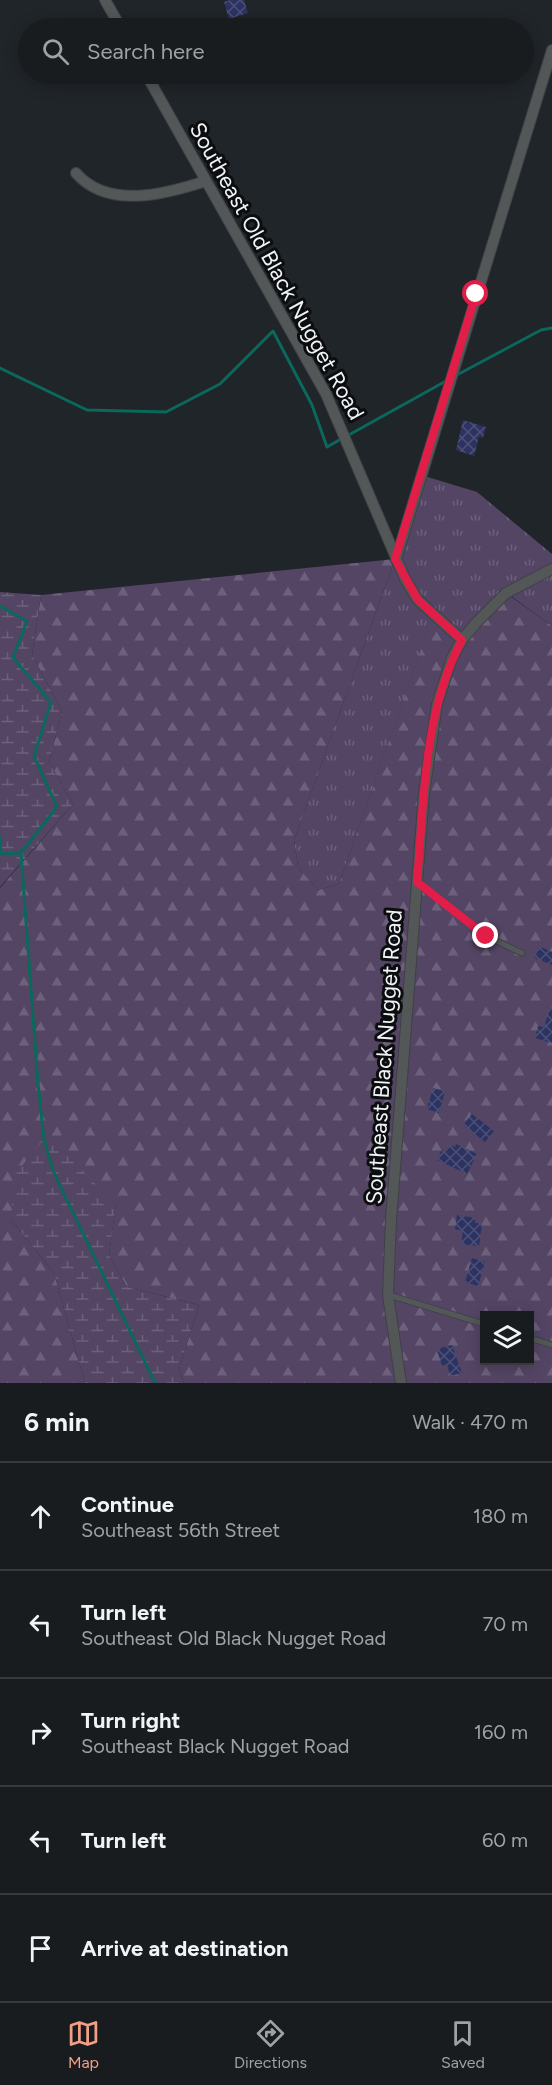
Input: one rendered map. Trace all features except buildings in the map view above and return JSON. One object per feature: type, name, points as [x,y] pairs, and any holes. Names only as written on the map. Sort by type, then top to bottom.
[{"type":"street","points":[[108,2],[116,18]]},
{"type":"street","points":[[395,559],[552,50]]},
{"type":"street","name":"Southeast Old Black Nugget Road","points":[[152,84],[326,394],[395,559],[418,600],[462,640]]},
{"type":"street","points":[[76,173],[91,187],[138,195],[156,195],[206,181]]},
{"type":"street","name":"Southeast Black Nugget Road","points":[[401,1383],[388,1294],[417,882],[427,767],[437,704],[452,658],[462,640],[506,593],[552,568]]},
{"type":"lane","points":[[417,882],[486,936],[522,954]]},
{"type":"lane","points":[[388,1294],[480,1323]]},
{"type":"lane","points":[[534,1339],[552,1345]]},
{"type":"green space","points":[[421,475],[477,492],[552,554],[552,626],[507,593],[462,640],[433,616],[339,884],[318,890],[298,867],[294,840],[395,559]]},
{"type":"green space","points":[[395,559],[294,840],[298,867],[318,890],[339,884],[433,615],[462,640],[506,593],[552,626],[552,1383],[184,1383],[179,1369],[199,1305],[127,1287],[109,1255],[116,1204],[11,1220],[54,1273],[85,1383],[0,1383],[0,888],[73,804],[49,762],[62,711],[32,655],[41,595]]},
{"type":"green space","points":[[0,592],[41,595],[32,655],[62,711],[49,762],[73,804],[0,887]]},
{"type":"green space","points":[[44,1139],[59,1147],[116,1205],[109,1255],[127,1287],[199,1305],[179,1369],[184,1383],[85,1383],[54,1273],[11,1220],[14,1175]]},
{"type":"waterway","points":[[455,376],[541,330],[552,328]]},
{"type":"waterway","points":[[0,368],[87,410],[166,412],[220,384],[273,331],[312,405],[327,447],[341,439]]},
{"type":"waterway","points":[[347,436],[446,381]]},
{"type":"waterway","points":[[0,606],[27,621],[13,658],[51,702],[34,756],[57,807],[21,853],[44,1139],[53,1171],[155,1383]]},
{"type":"waterway","points":[[0,837],[1,854],[21,853]]},
{"type":"route","points":[[476,294],[395,559],[418,600],[462,640],[444,679],[432,730],[417,882],[486,936]]}]
